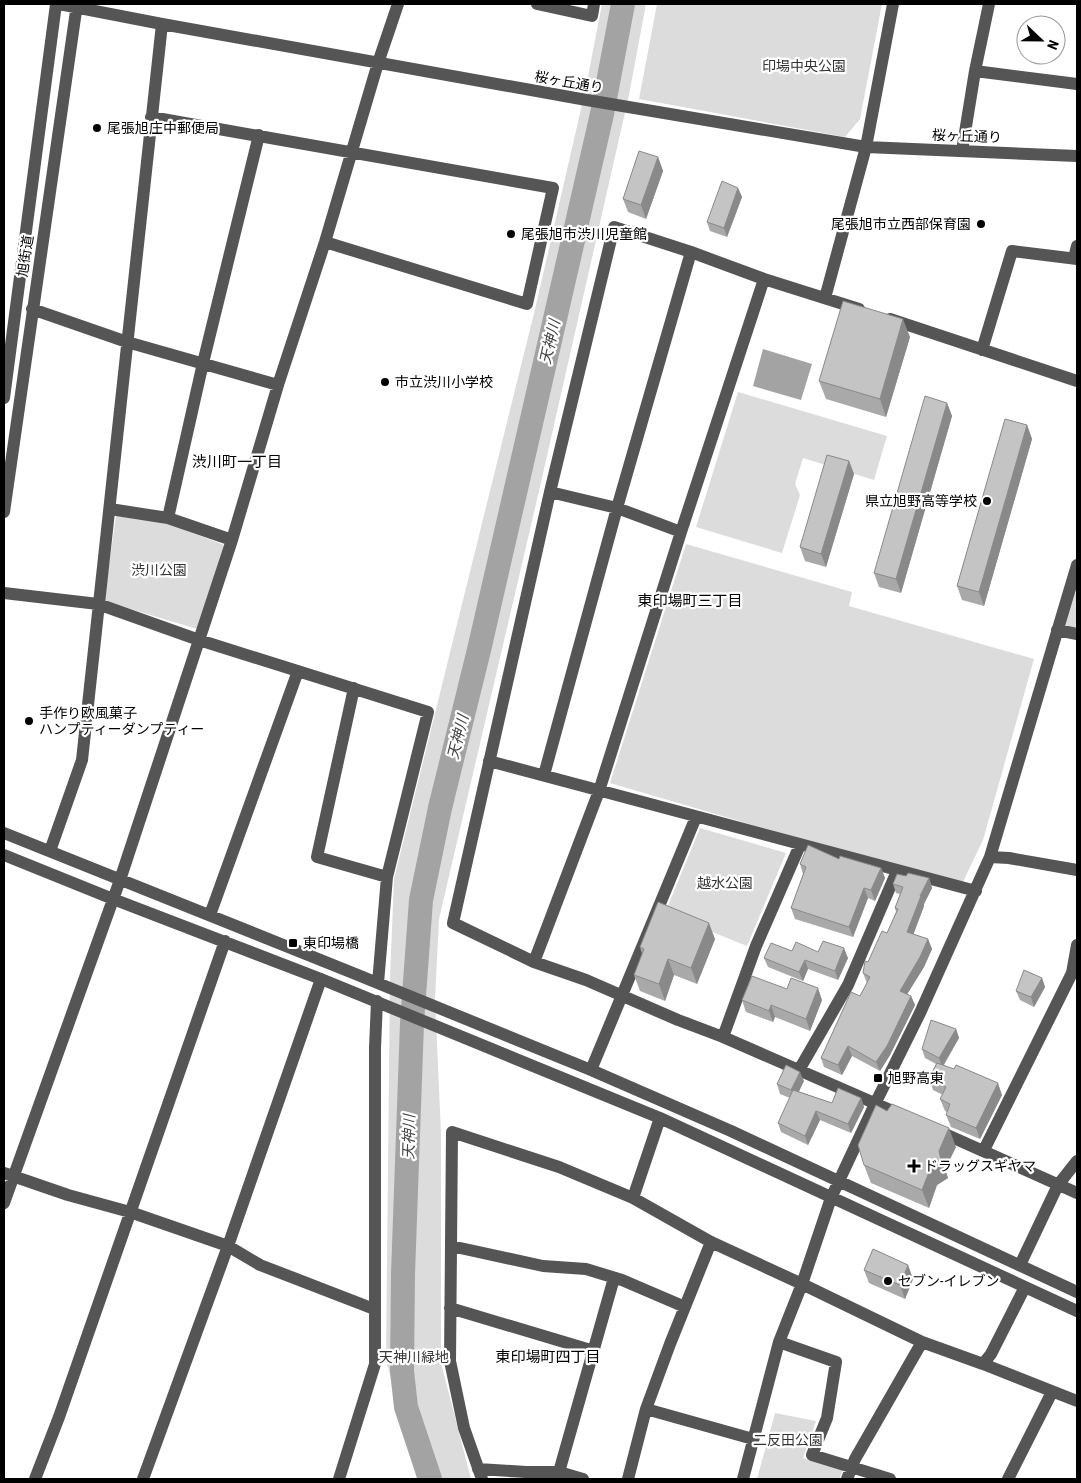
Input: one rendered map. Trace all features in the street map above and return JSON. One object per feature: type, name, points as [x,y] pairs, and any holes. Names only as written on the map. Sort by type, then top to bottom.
[{"type":"street","name":"桜ヶ丘通り","points":[[57,4],[76,5],[162,24],[581,99],[866,147],[1077,156]]},
{"type":"street","name":"旭街道","points":[[4,398],[57,4]]},
{"type":"street","points":[[4,1203],[8,1174],[113,900],[232,540],[278,384],[325,242],[350,151],[398,4]]},
{"type":"street","points":[[537,4],[592,16],[594,4]]},
{"type":"street","points":[[825,298],[866,147],[893,4]]},
{"type":"street","points":[[962,151],[975,71],[989,4]]},
{"type":"street","name":"旭街道","points":[[4,512],[76,5]]},
{"type":"street","points":[[50,851],[82,760],[162,24]]},
{"type":"street","points":[[975,71],[1077,84]]},
{"type":"street","points":[[151,117],[553,188],[527,304],[325,242]]},
{"type":"street","points":[[168,518],[203,363],[259,135]]},
{"type":"street","points":[[1077,381],[614,227],[550,492],[453,923],[534,962],[586,980],[678,1020],[723,1036],[984,1150],[1028,1172],[1077,1193]]},
{"type":"street","points":[[982,350],[1012,251],[1076,254]]},
{"type":"street","points":[[544,775],[617,508],[691,252]]},
{"type":"street","points":[[534,962],[599,791],[764,278]]},
{"type":"street","points":[[32,309],[127,342],[278,384]]},
{"type":"street","points":[[550,492],[617,508],[681,532]]},
{"type":"street","points":[[110,508],[168,518],[232,540]]},
{"type":"street","points":[[743,1479],[779,1342],[802,1284],[831,1198],[920,1013],[990,857],[1077,565]]},
{"type":"street","points":[[4,592],[98,604],[199,640],[428,712],[387,877],[378,983]]},
{"type":"street","points":[[1057,630],[1077,634]]},
{"type":"street","points":[[210,916],[298,671]]},
{"type":"street","points":[[354,688],[317,856],[387,877]]},
{"type":"street","points":[[489,761],[976,891]]},
{"type":"street","points":[[591,1070],[696,817]]},
{"type":"street","points":[[4,833],[591,1070],[731,1131],[1077,1292]]},
{"type":"street","points":[[723,1036],[756,946],[800,845]]},
{"type":"street","points":[[4,855],[113,900],[225,941],[433,1023],[660,1118],[1077,1311]]},
{"type":"street","points":[[990,857],[1009,858],[1077,870]]},
{"type":"street","points":[[799,1070],[848,985],[896,871]]},
{"type":"street","points":[[35,1479],[59,1416],[225,941]]},
{"type":"street","points":[[984,1150],[1072,973],[1077,945]]},
{"type":"street","points":[[143,1479],[228,1246],[321,979]]},
{"type":"street","points":[[339,1479],[375,1364],[374,1048],[376,1001]]},
{"type":"street","points":[[633,1198],[660,1118]]},
{"type":"street","points":[[584,1479],[558,1472],[480,1474],[464,1428],[450,1361],[452,1132],[559,1167],[633,1198],[711,1242],[922,1342],[1077,1401]]},
{"type":"street","points":[[1020,1265],[1058,1184],[1077,1161]]},
{"type":"street","points":[[8,1174],[68,1195],[130,1212],[228,1246],[260,1265],[374,1309]]},
{"type":"street","points":[[628,1479],[646,1409],[711,1242]]},
{"type":"street","points":[[451,1246],[543,1266],[586,1269],[614,1278],[685,1307]]},
{"type":"street","points":[[558,1472],[614,1278]]},
{"type":"street","points":[[983,1364],[991,1354],[1025,1287]]},
{"type":"street","points":[[450,1308],[594,1351]]},
{"type":"street","points":[[779,1342],[836,1362],[827,1418],[812,1455],[890,1479]]},
{"type":"street","points":[[847,1479],[851,1467],[922,1342]]},
{"type":"street","points":[[1008,1479],[1052,1392]]},
{"type":"street","points":[[646,1409],[753,1439]]},
{"type":"green space","name":"天神川緑地","points":[[602,4],[646,4],[629,95],[439,919],[435,999],[441,1133],[441,1363],[471,1479],[417,1479],[386,1360],[390,978],[394,879],[536,305],[586,87]]},
{"type":"green space","name":"印場中央公園","points":[[657,4],[882,4],[860,119],[845,137],[639,99]]},
{"type":"green space","points":[[738,392],[887,436],[874,480],[803,458],[795,484],[800,495],[782,553],[696,527]]},
{"type":"green space","name":"渋川公園","points":[[116,516],[167,523],[224,545],[197,629],[104,601]]},
{"type":"green space","points":[[686,544],[852,592],[849,606],[1034,659],[983,840],[961,886],[610,783]]},
{"type":"green space","points":[[1077,582],[1077,630],[1064,627]]},
{"type":"green space","name":"越水公園","points":[[700,828],[786,853],[747,946],[665,913]]},
{"type":"green space","name":"二反田公園","points":[[775,1413],[816,1421],[803,1458],[843,1470],[839,1479],[757,1479]]},
{"type":"shaded area","points":[[763,349],[812,364],[801,400],[753,386]]},
{"type":"building","points":[[639,151],[658,157],[641,205],[623,199]]},
{"type":"building","points":[[722,181],[738,188],[724,228],[707,222]]},
{"type":"building","points":[[843,301],[903,319],[880,399],[819,381]]},
{"type":"building","points":[[925,396],[947,403],[896,579],[874,573]]},
{"type":"building","points":[[1005,419],[1027,425],[979,592],[957,586]]},
{"type":"building","points":[[827,455],[849,461],[821,554],[800,547]]},
{"type":"building","points":[[808,845],[839,859],[840,856],[881,868],[871,890],[864,888],[849,927],[791,908],[806,867],[800,864]]},
{"type":"building","points":[[908,873],[929,878],[920,896],[907,932],[928,939],[900,991],[911,996],[887,1046],[876,1062],[848,1046],[838,1065],[821,1058],[851,992],[860,996],[870,977],[863,973],[865,961],[868,962],[882,931],[887,933],[898,909],[895,908],[903,887],[893,884],[897,874],[906,876]]},
{"type":"building","points":[[658,902],[709,923],[691,968],[668,959],[659,984],[634,975],[644,949],[640,947]]},
{"type":"building","points":[[823,941],[844,948],[835,971],[805,960],[799,972],[764,958],[771,943],[792,951],[796,942],[818,952]]},
{"type":"building","points":[[1024,970],[1042,978],[1031,997],[1016,991]]},
{"type":"building","points":[[752,976],[787,989],[791,978],[818,988],[806,1019],[771,1005],[769,1011],[742,1000]]},
{"type":"building","points":[[931,1020],[956,1029],[939,1058],[922,1049]]},
{"type":"building","points":[[937,1063],[954,1069],[956,1065],[998,1083],[976,1128],[946,1115],[950,1104],[940,1099],[946,1087],[929,1078]]},
{"type":"building","points":[[786,1065],[800,1072],[791,1090],[777,1084]]},
{"type":"building","points":[[838,1088],[861,1098],[848,1124],[816,1111],[805,1136],[778,1123],[793,1090],[832,1103]]},
{"type":"building","points":[[892,1104],[949,1128],[939,1151],[941,1160],[931,1167],[922,1190],[864,1165],[858,1145],[876,1105],[887,1111]]},
{"type":"building","points":[[873,1249],[908,1265],[900,1285],[864,1270]]},
{"type":"waterway","name":"天神川","points":[[430,1479],[406,1407],[402,1371],[403,1274],[412,1023],[421,900],[440,808],[479,650],[602,114],[623,4]]},
{"type":"place","name":"尾張旭庄中郵便局","points":[[97,128]]},
{"type":"place","name":"尾張旭市立西部保育園","points":[[981,224]]},
{"type":"place","name":"尾張旭市渋川児童館","points":[[511,234]]},
{"type":"place","name":"市立渋川小学校","points":[[385,382]]},
{"type":"place","name":"県立旭野高等学校","points":[[987,501]]},
{"type":"place","name":"手作り欧風菓子 ハンプティーダンプティー","points":[[29,721]]},
{"type":"place","name":"東印場橋","points":[[293,943]]},
{"type":"place","name":"旭野高東","points":[[878,1078]]},
{"type":"place","name":"ドラッグスギヤマ","points":[[914,1166]]},
{"type":"place","name":"セブン-イレブン","points":[[888,1281]]},
{"type":"district","name":"渋川町一丁目","points":[[237,462]]},
{"type":"district","name":"東印場町三丁目","points":[[690,601]]},
{"type":"district","name":"東印場町四丁目","points":[[548,1357]]}]
